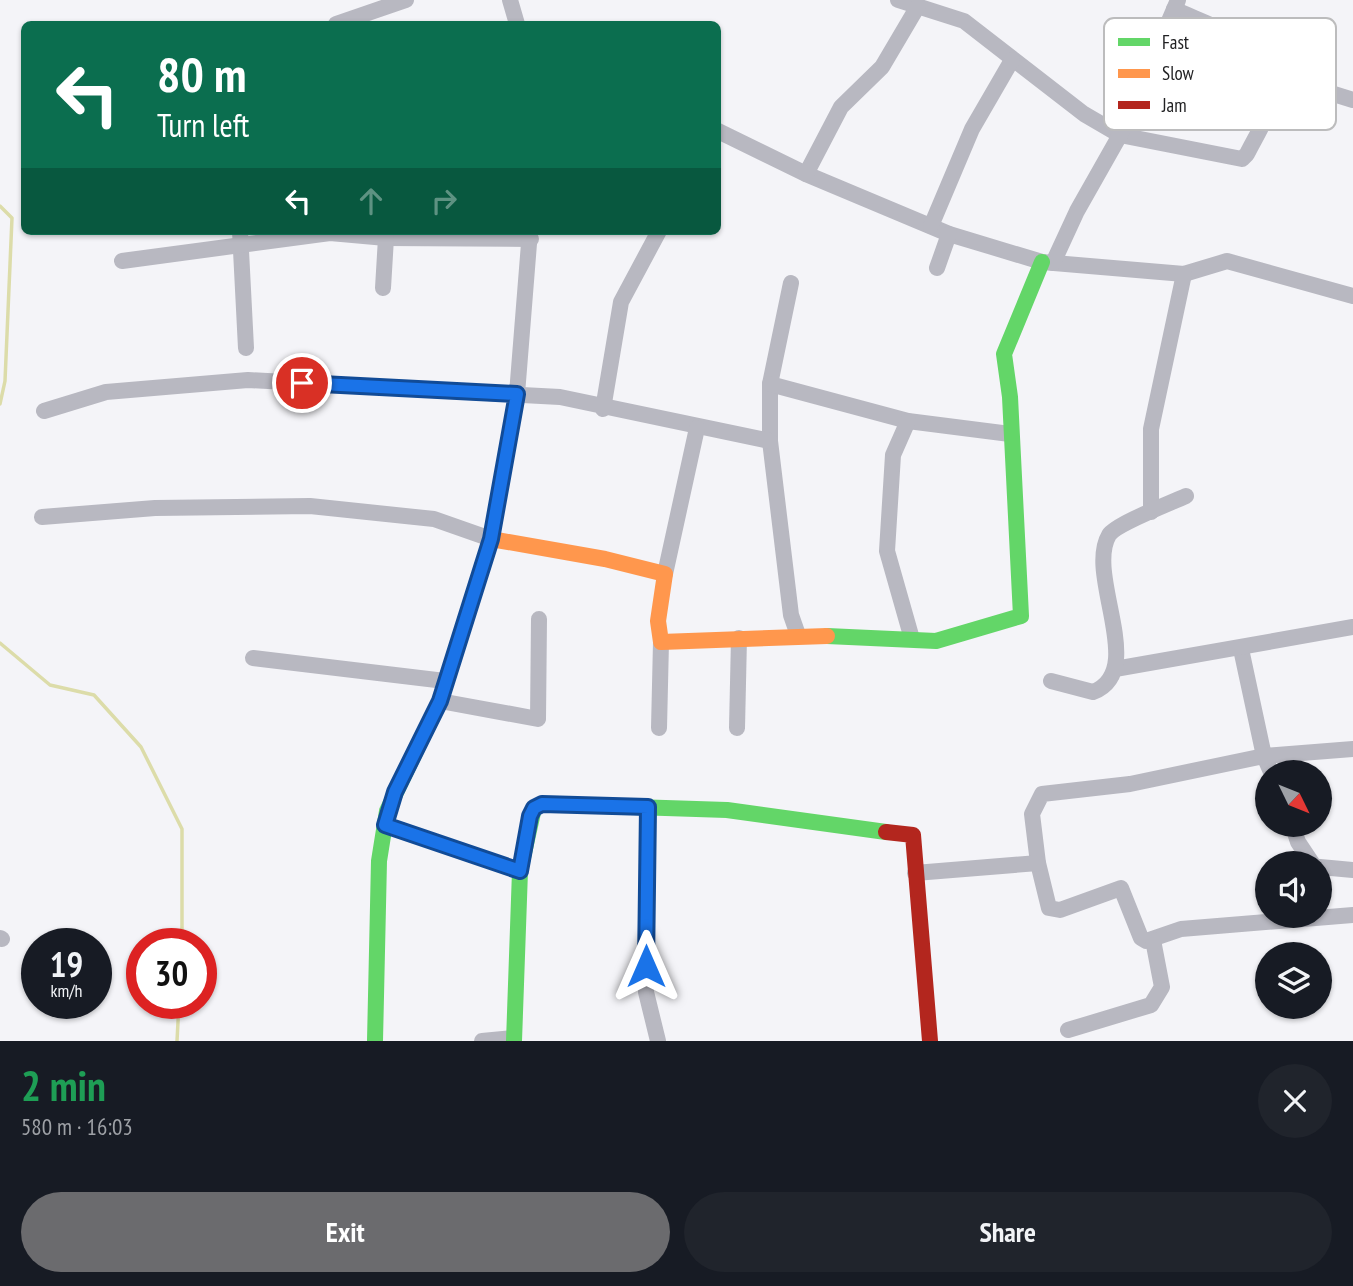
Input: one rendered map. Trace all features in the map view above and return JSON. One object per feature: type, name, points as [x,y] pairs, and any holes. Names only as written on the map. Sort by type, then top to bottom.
[{"type":"street","points":[[344,21],[406,0]]},
{"type":"street","points":[[510,0],[516,21]]},
{"type":"street","points":[[806,174],[841,107],[882,67],[908,2],[964,20],[1012,60],[1084,114],[1104,126]]},
{"type":"street","points":[[1175,3],[1202,18]]},
{"type":"street","points":[[931,226],[972,129],[1012,60]]},
{"type":"street","points":[[1336,95],[1353,100]]},
{"type":"street","points":[[1111,130],[1120,135],[1242,159],[1247,155],[1258,130]]},
{"type":"street","points":[[661,642],[798,635],[936,641],[1021,616],[1010,397],[1004,354],[1048,263],[1122,130]]},
{"type":"street","points":[[721,132],[806,174],[949,234],[1048,263],[1184,274],[1227,261],[1353,296]]},
{"type":"street","points":[[937,268],[949,234]]},
{"type":"street","points":[[122,261],[241,238],[294,235]]},
{"type":"street","points":[[352,235],[386,238],[531,235],[517,394],[491,539],[440,701],[395,792],[385,825],[379,861],[373,1003],[376,1041]]},
{"type":"street","points":[[603,409],[621,302],[657,235]]},
{"type":"street","points":[[241,238],[246,348]]},
{"type":"street","points":[[383,288],[386,238]]},
{"type":"street","points":[[1151,512],[1151,429],[1184,274]]},
{"type":"street","points":[[791,283],[770,384],[770,441],[792,615],[798,635]]},
{"type":"street","points":[[44,411],[106,392],[248,380],[560,397],[603,409],[770,441]]},
{"type":"street","points":[[770,384],[908,421],[1010,434]]},
{"type":"street","points":[[908,421],[893,455],[887,551],[912,639]]},
{"type":"street","points":[[659,728],[661,642],[658,621],[665,574],[696,428]]},
{"type":"street","points":[[1051,681],[1093,692],[1109,682],[1115,669],[1115,629],[1103,573],[1104,551],[1109,534],[1116,528],[1186,495]]},
{"type":"street","points":[[42,517],[155,508],[310,506],[434,519],[491,539],[605,559],[665,574]]},
{"type":"street","points":[[440,701],[538,719],[539,619]]},
{"type":"street","points":[[1115,669],[1241,649],[1353,627]]},
{"type":"street","points":[[737,728],[739,638]]},
{"type":"street","points":[[1241,649],[1266,760]]},
{"type":"street","points":[[253,658],[445,681]]},
{"type":"street","points":[[1353,749],[1264,756],[1130,784],[1042,794],[1032,814],[1038,863],[1049,908],[1060,911],[1121,888],[1141,939],[1153,940],[1195,928],[1353,915]]},
{"type":"street","points":[[482,1041],[514,1039],[520,871],[530,816],[534,808],[542,804],[727,810],[838,828],[913,835],[930,1041]]},
{"type":"street","points":[[648,807],[646,992],[658,1041]]},
{"type":"street","points":[[385,825],[520,871]]},
{"type":"street","points":[[915,873],[1038,863]]},
{"type":"street","points":[[1332,868],[1353,870]]},
{"type":"street","points":[[1068,1030],[1151,1005],[1162,987],[1153,940]]},
{"type":"waterway","points":[[0,206],[12,218],[5,381],[0,404]]},
{"type":"waterway","points":[[0,643],[50,685],[94,695],[141,747],[182,829],[182,928]]},
{"type":"waterway","points":[[177,1041],[178,1019]]},
{"type":"traffic: fast","points":[[827,636],[936,641],[1021,616],[1010,397],[1004,354],[1042,262]]},
{"type":"traffic: fast","points":[[375,1041],[379,861],[387,811],[440,701],[463,628]]},
{"type":"traffic: fast","points":[[514,1041],[520,871],[534,808],[542,804],[727,810],[886,832]]},
{"type":"traffic: slow","points":[[463,628],[491,539],[605,559],[665,574],[658,621],[661,642],[827,636]]},
{"type":"traffic: jam","points":[[886,832],[913,835],[930,1041]]},
{"type":"route","points":[[302,383],[517,394],[491,539],[440,701],[395,792],[387,811],[385,825],[520,871],[530,816],[534,808],[542,804],[648,807],[646,966]]}]
